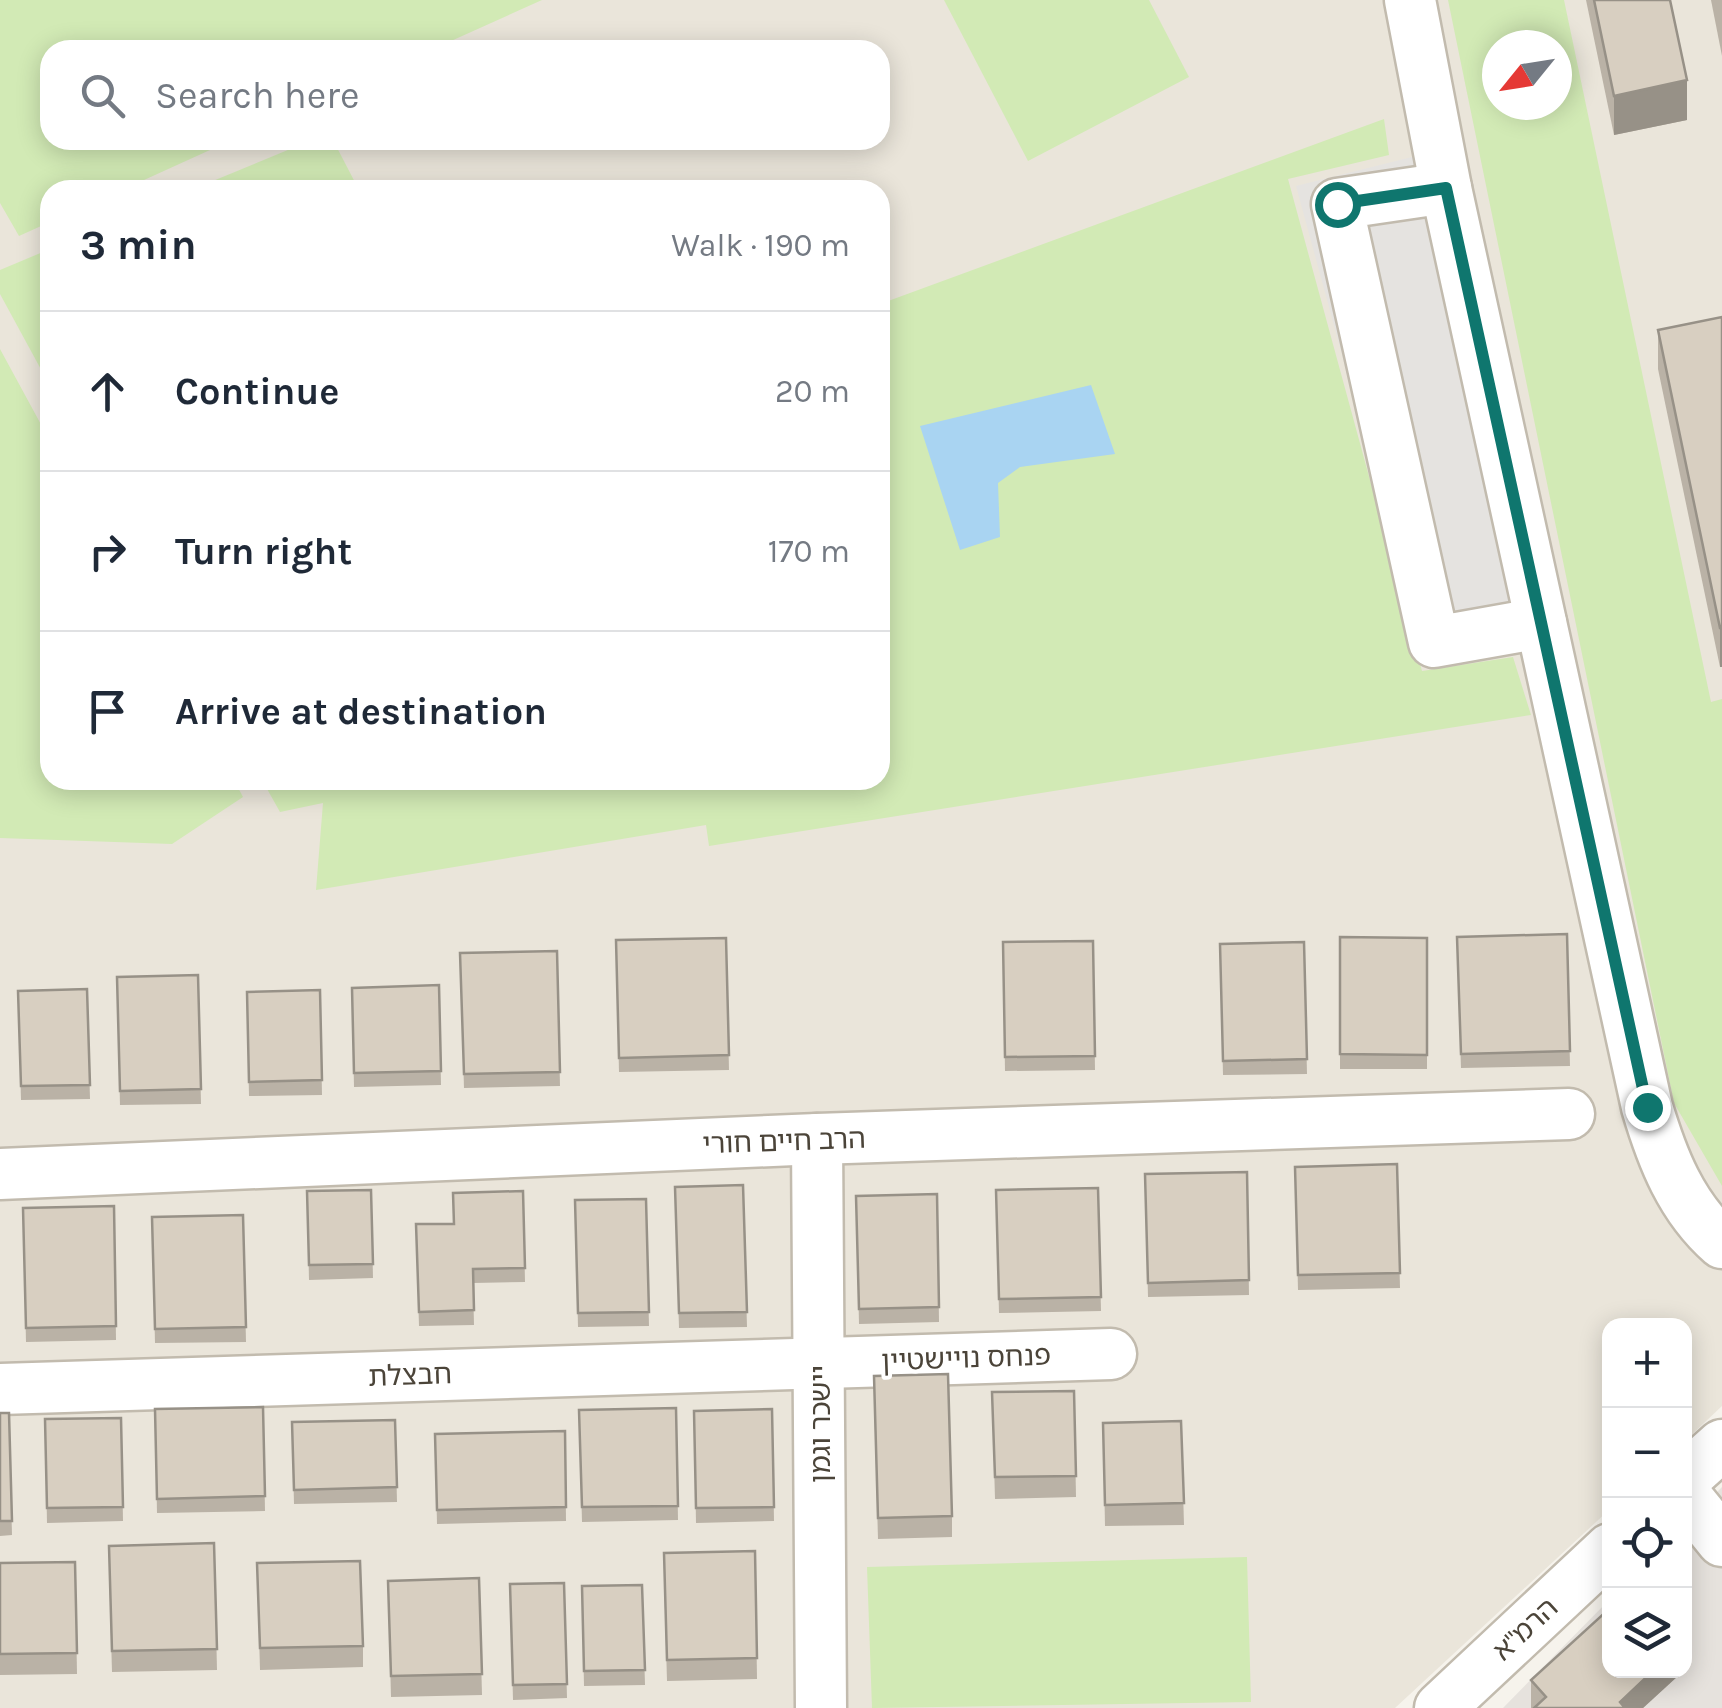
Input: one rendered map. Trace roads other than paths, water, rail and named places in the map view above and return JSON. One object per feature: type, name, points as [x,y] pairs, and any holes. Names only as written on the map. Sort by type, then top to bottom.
[{"type":"street","points":[[1410,0],[1446,188],[1647,1107],[1661,1153],[1683,1198],[1722,1243]]},
{"type":"street","points":[[1446,188],[1337,204],[1434,642],[1542,623]]},
{"type":"street","name":"הרב חיים חורי","points":[[0,1174],[817,1139],[1569,1114]]},
{"type":"street","name":"יישכר וגמן","points":[[817,1139],[821,1708]]},
{"type":"street","name":"פנחס נויישטיין","points":[[820,1362],[1111,1354]]},
{"type":"street","name":"חבצלת","points":[[0,1389],[820,1362]]},
{"type":"street","points":[[1692,1472],[1722,1445]]},
{"type":"street","points":[[1687,1498],[1722,1541]]},
{"type":"street","name":"הרמ\"א","points":[[1440,1708],[1602,1556]]},
{"type":"water","points":[[1091,385],[1115,454],[1020,467],[998,483],[1000,537],[960,550],[920,426]]}]
